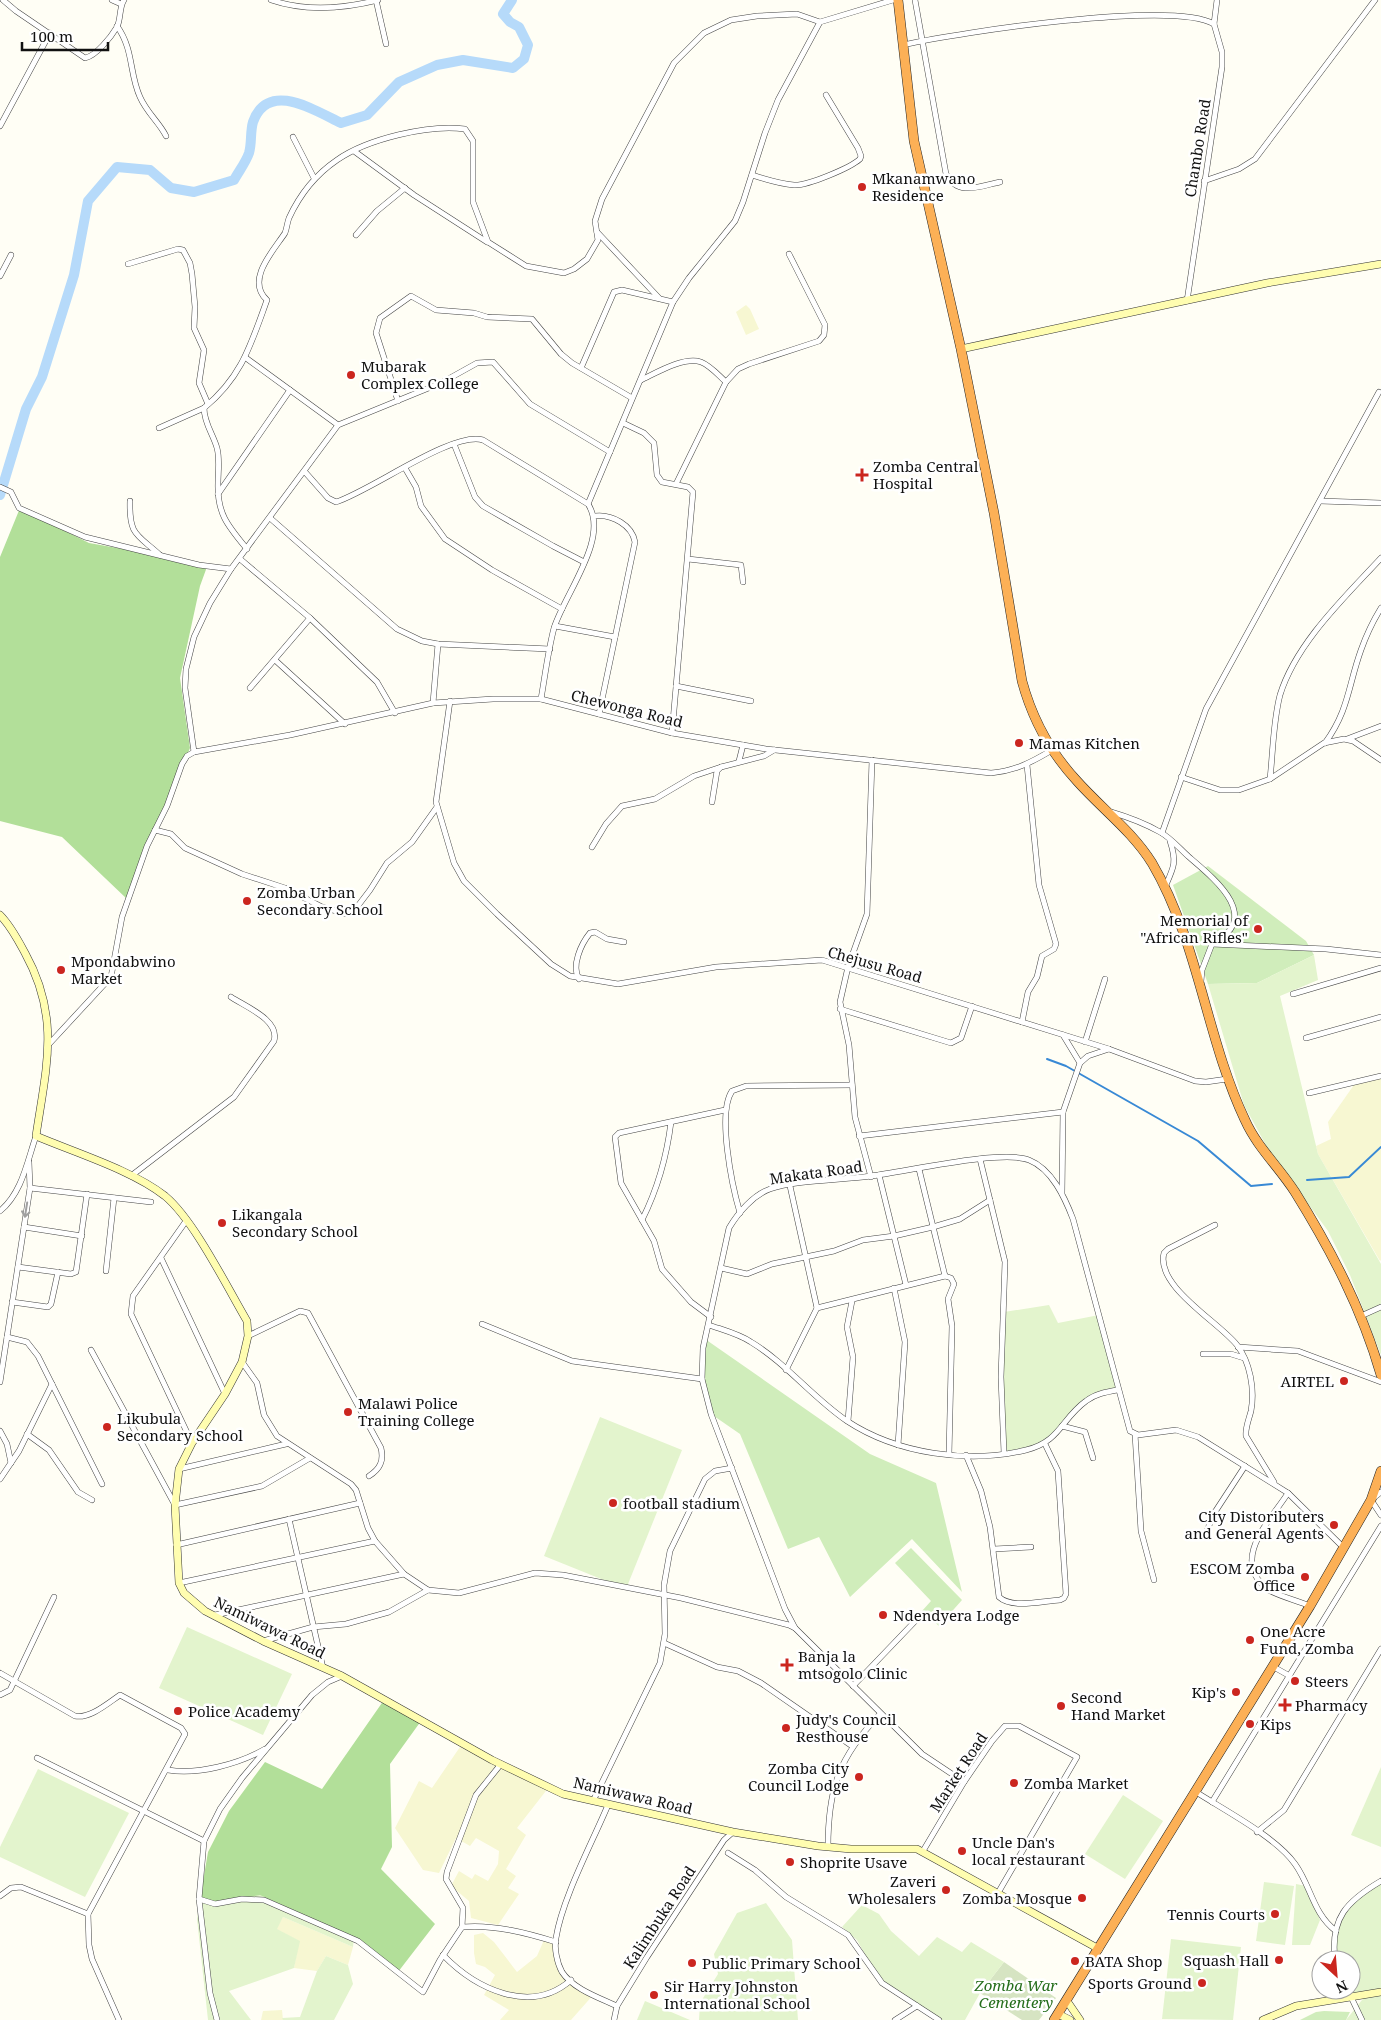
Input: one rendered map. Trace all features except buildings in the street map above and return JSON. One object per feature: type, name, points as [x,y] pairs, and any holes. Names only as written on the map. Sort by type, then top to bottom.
[{"type":"highway","points":[[898,0],[914,141],[961,349],[994,513],[1022,681],[1035,719],[1052,750],[1075,780],[1108,811],[1139,846],[1165,887],[1180,922],[1201,986],[1227,1079],[1251,1132],[1295,1192],[1340,1269],[1361,1316],[1381,1375]]},
{"type":"highway","points":[[1056,2017],[1310,1606],[1372,1500],[1381,1472]]},
{"type":"street","points":[[3,0],[11,2],[16,11],[85,58],[92,55],[117,26],[123,2],[112,0]]},
{"type":"street","points":[[271,0],[289,6],[322,9],[345,7],[377,0],[386,44]]},
{"type":"street","points":[[289,6],[291,0]]},
{"type":"street","points":[[345,7],[346,0]]},
{"type":"street","points":[[354,151],[404,188],[526,266],[564,273],[574,269],[587,259],[595,249],[597,232],[595,221],[602,199],[674,63],[693,42],[715,26],[731,20],[757,16],[797,14],[820,22],[893,0]]},
{"type":"street","points":[[915,0],[935,115],[949,179],[955,186],[968,189],[1000,182]]},
{"type":"street","name":"Chambo Road","points":[[1187,300],[1222,60],[1214,24],[1217,0]]},
{"type":"street","points":[[1204,181],[1239,170],[1255,158],[1375,0]]},
{"type":"street","points":[[1198,12],[1208,17],[1214,24]]},
{"type":"street","points":[[902,45],[1016,20]]},
{"type":"street","points":[[588,504],[673,302],[689,278],[735,221],[778,100],[820,22]]},
{"type":"street","points":[[117,26],[131,54],[140,99],[150,115],[160,123],[166,136]]},
{"type":"street","points":[[0,126],[50,33]]},
{"type":"street","points":[[752,175],[786,184],[802,185],[825,177],[860,159],[861,156],[858,148],[826,95]]},
{"type":"street","points":[[159,428],[206,406],[246,358],[267,300],[260,292],[259,286],[265,263],[286,231],[293,211],[314,178],[337,160],[354,151],[415,130],[465,128],[473,141],[474,202],[488,242]]},
{"type":"street","points":[[293,138],[314,178]]},
{"type":"street","points":[[356,235],[377,211],[404,188]]},
{"type":"street","points":[[597,232],[659,298]]},
{"type":"street","points":[[128,264],[178,249],[183,250],[186,255],[192,274],[195,300],[193,323],[204,350],[199,383],[206,406],[204,419],[219,458],[218,495],[224,519],[247,549]]},
{"type":"street","points":[[676,484],[726,382],[738,369],[814,344],[824,335],[825,325],[789,254]]},
{"type":"street","points":[[0,276],[11,255]]},
{"type":"street","points":[[961,349],[1335,270],[1381,264]]},
{"type":"street","points":[[581,368],[614,292],[622,290],[673,302]]},
{"type":"street","points":[[398,401],[376,333],[380,318],[411,296],[436,310],[474,313],[487,317],[532,319],[561,354],[632,398]]},
{"type":"street","points":[[246,358],[338,425]]},
{"type":"street","points":[[640,380],[674,366],[698,361],[709,366],[726,382]]},
{"type":"street","points":[[50,1043],[110,976],[122,917],[147,846],[185,759],[194,752],[186,696],[188,658],[194,637],[231,569],[338,425],[441,383],[477,363],[493,362],[530,404],[610,452]]},
{"type":"street","points":[[218,495],[290,390]]},
{"type":"street","points":[[1162,833],[1206,709],[1379,392]]},
{"type":"street","points":[[622,423],[650,438],[654,443],[657,475],[662,482],[690,488],[693,492],[672,733]]},
{"type":"street","points":[[304,472],[328,498],[336,502],[467,438],[483,440],[588,504],[595,516],[594,534],[584,562],[555,626],[540,700]]},
{"type":"street","points":[[454,444],[476,497],[483,506],[584,562]]},
{"type":"street","points":[[405,468],[416,487],[421,506],[445,539],[492,570],[562,608]]},
{"type":"street","points":[[0,487],[10,492],[19,508],[72,532],[199,565],[231,569]]},
{"type":"street","points":[[130,500],[131,518],[136,534],[141,541],[162,556]]},
{"type":"street","points":[[1320,501],[1381,503]]},
{"type":"street","points":[[595,516],[609,516],[617,520],[631,531],[635,542],[598,714]]},
{"type":"street","points":[[270,518],[397,629],[422,641],[438,644],[550,649]]},
{"type":"street","points":[[240,558],[310,618],[377,682],[394,713]]},
{"type":"street","points":[[1270,779],[1277,712],[1286,680],[1331,610],[1381,558]]},
{"type":"street","points":[[688,559],[741,565],[743,582]]},
{"type":"street","points":[[1181,777],[1213,788],[1230,791],[1270,779],[1324,743],[1338,725],[1348,700],[1361,650],[1381,608]]},
{"type":"street","points":[[250,688],[310,618]]},
{"type":"street","points":[[1374,621],[1381,622]]},
{"type":"street","points":[[555,626],[615,638]]},
{"type":"street","points":[[433,703],[438,644]]},
{"type":"street","points":[[275,660],[345,724]]},
{"type":"street","points":[[676,686],[751,702]]},
{"type":"street","name":"Chewonga Road","points":[[194,752],[345,724],[433,703],[450,701],[540,700],[672,733],[743,745],[992,773],[1013,770],[1027,765],[1052,750]]},
{"type":"street","points":[[155,830],[171,834],[185,848],[242,874],[285,888],[322,907],[346,914],[357,907],[387,863],[412,842],[437,807],[450,701]]},
{"type":"street","points":[[1324,743],[1347,739],[1381,726]]},
{"type":"street","points":[[1347,739],[1381,760]]},
{"type":"street","points":[[739,761],[743,745]]},
{"type":"street","points":[[592,847],[606,824],[622,806],[655,799],[694,776],[739,761],[764,756],[774,749]]},
{"type":"street","points":[[870,1176],[859,1136],[849,1045],[840,1009],[840,996],[848,967],[866,922],[872,760]]},
{"type":"street","points":[[1022,1022],[1028,992],[1037,977],[1042,956],[1056,947],[1039,885],[1027,765]]},
{"type":"street","points":[[712,802],[717,771],[721,767]]},
{"type":"street","name":"Chejusu Road","points":[[437,807],[454,863],[460,875],[497,914],[558,970],[580,980],[618,984],[716,967],[816,960],[848,967],[1108,1049],[1195,1080],[1206,1082],[1227,1079]]},
{"type":"street","points":[[1108,811],[1135,819],[1162,833],[1221,884],[1234,913],[1234,926],[1226,937],[1212,944],[1202,970],[1201,986]]},
{"type":"street","points":[[1165,887],[1174,868],[1175,856],[1170,840]]},
{"type":"street","points":[[0,915],[18,939],[41,988],[46,1002],[50,1043],[36,1136],[29,1162],[9,1203],[0,1211]]},
{"type":"street","points":[[580,980],[575,968],[590,933],[595,932],[607,939],[624,942]]},
{"type":"street","points":[[1212,944],[1326,948],[1381,954]]},
{"type":"street","points":[[1293,994],[1381,968]]},
{"type":"street","points":[[1085,1042],[1105,979]]},
{"type":"street","points":[[131,1176],[234,1097],[274,1041],[276,1034],[270,1022],[231,997]]},
{"type":"street","points":[[840,1009],[951,1043],[961,1038],[972,1006]]},
{"type":"street","points":[[1306,1038],[1381,1017]]},
{"type":"street","points":[[1063,1035],[1080,1063]]},
{"type":"street","points":[[1062,1194],[1063,1112],[1080,1063],[1088,1056],[1108,1049]]},
{"type":"street","points":[[1309,1093],[1381,1076]]},
{"type":"street","points":[[740,1213],[732,1184],[725,1110],[732,1090],[746,1086],[852,1085]]},
{"type":"street","points":[[711,1317],[691,1302],[662,1269],[654,1241],[621,1183],[615,1137],[619,1133],[725,1110]]},
{"type":"street","points":[[859,1136],[1063,1112]]},
{"type":"street","points":[[642,1220],[650,1205],[665,1154],[671,1122]]},
{"type":"street","points":[[36,1136],[131,1176],[166,1197],[186,1221],[247,1321],[248,1336],[242,1362],[225,1394],[192,1443],[179,1469],[175,1505],[176,1545],[180,1583],[374,1540]]},
{"type":"street","name":"Makata Road","points":[[795,1628],[785,1609],[711,1414],[702,1379],[703,1348],[728,1233],[740,1213],[768,1190],[980,1159],[1016,1157],[1028,1159],[1044,1169],[1062,1194],[1073,1219],[1126,1422],[1135,1434]]},
{"type":"street","points":[[980,1159],[1005,1262],[1001,1377],[1004,1453]]},
{"type":"street","points":[[0,1382],[30,1188],[29,1162]]},
{"type":"street","points":[[919,1169],[945,1276]]},
{"type":"street","points":[[880,1175],[906,1285]]},
{"type":"street","points":[[786,1370],[817,1308],[790,1186]]},
{"type":"street","points":[[30,1188],[151,1202]]},
{"type":"street","points":[[18,1267],[72,1274],[76,1272],[87,1194]]},
{"type":"street","points":[[106,1271],[114,1198]]},
{"type":"street","points":[[721,1268],[747,1274],[772,1264],[834,1250],[863,1240],[894,1236],[933,1227],[960,1219],[990,1200]]},
{"type":"street","points":[[186,1221],[133,1296],[131,1314],[192,1443]]},
{"type":"street","points":[[1214,1226],[1168,1249],[1164,1253],[1162,1266],[1172,1281],[1197,1309],[1239,1348],[1248,1368],[1252,1398],[1246,1436],[1276,1484]]},
{"type":"street","points":[[24,1227],[82,1236]]},
{"type":"street","points":[[161,1258],[225,1394]]},
{"type":"street","points":[[12,1302],[48,1307],[51,1304],[58,1272]]},
{"type":"street","points":[[817,1308],[852,1301],[894,1288],[945,1276],[951,1278],[954,1284],[948,1302],[952,1326],[949,1454]]},
{"type":"street","points":[[894,1288],[905,1342],[898,1445]]},
{"type":"street","points":[[848,1421],[853,1357],[847,1327],[852,1301]]},
{"type":"street","points":[[1361,1316],[1381,1307]]},
{"type":"street","points":[[248,1336],[300,1311],[308,1313],[381,1448],[382,1463],[369,1476]]},
{"type":"street","points":[[482,1324],[572,1360],[702,1379]]},
{"type":"street","points":[[709,1325],[752,1342],[848,1421],[898,1445],[930,1453],[966,1455],[1004,1453],[1045,1444],[1091,1397],[1117,1390]]},
{"type":"street","points":[[7,1337],[27,1342],[32,1346],[102,1484]]},
{"type":"street","points":[[1233,1354],[1239,1348],[1298,1351],[1381,1382]]},
{"type":"street","points":[[91,1350],[175,1505]]},
{"type":"street","points":[[1203,1354],[1233,1354],[1244,1358]]},
{"type":"street","points":[[242,1362],[257,1384],[264,1414],[277,1436],[286,1444],[344,1478],[356,1490],[374,1540],[404,1574],[428,1590],[459,1593],[535,1573],[563,1575],[666,1595],[795,1628],[922,1754],[964,1782]]},
{"type":"street","points":[[0,1479],[27,1434],[52,1384]]},
{"type":"street","points":[[1062,1426],[1085,1432],[1093,1458]]},
{"type":"street","points":[[1154,1580],[1141,1531],[1135,1434],[1170,1429],[1181,1430],[1198,1437],[1288,1493],[1344,1548]]},
{"type":"street","points":[[0,1431],[7,1444],[11,1462]]},
{"type":"street","points":[[27,1434],[49,1450],[78,1492],[92,1500]]},
{"type":"street","points":[[179,1469],[286,1444]]},
{"type":"street","points":[[966,1455],[984,1502],[994,1549],[997,1591],[1001,1599],[1014,1603],[1060,1600],[1064,1598],[1058,1472],[1045,1444]]},
{"type":"street","points":[[175,1505],[262,1486],[310,1458]]},
{"type":"street","points":[[1207,1531],[1213,1516],[1245,1466]]},
{"type":"street","points":[[593,1801],[660,1663],[664,1643],[666,1595],[664,1584],[670,1550],[705,1478],[715,1471],[732,1468]]},
{"type":"street","points":[[1381,1492],[1372,1500],[1381,1514]]},
{"type":"street","points":[[1288,1493],[1253,1546],[1251,1563],[1255,1575],[1268,1590],[1310,1606]]},
{"type":"street","points":[[176,1545],[360,1503]]},
{"type":"street","points":[[289,1520],[323,1668]]},
{"type":"street","points":[[1212,1802],[1288,1675],[1381,1526]]},
{"type":"street","points":[[994,1549],[1031,1547]]},
{"type":"street","points":[[215,1616],[404,1574]]},
{"type":"street","name":"Namiwawa Road","points":[[180,1583],[184,1593],[215,1616],[264,1641],[342,1676],[501,1764],[563,1794],[734,1832],[828,1847],[906,1848],[923,1851],[1099,1949]]},
{"type":"street","points":[[264,1641],[314,1627],[346,1624],[389,1612],[428,1590]]},
{"type":"street","points":[[0,1695],[10,1690],[54,1597]]},
{"type":"street","points":[[853,1686],[921,1615]]},
{"type":"street","points":[[664,1643],[717,1667],[738,1671],[761,1683],[852,1746]]},
{"type":"street","points":[[1257,1832],[1284,1810],[1381,1649]]},
{"type":"street","points":[[1272,1666],[1288,1675]]},
{"type":"street","points":[[0,1673],[76,1716],[83,1716],[96,1711],[120,1695],[181,1728],[185,1734],[184,1740],[168,1770],[88,1914],[89,1945],[92,1959],[119,2020]]},
{"type":"street","points":[[217,2020],[210,1993],[199,1899],[204,1841],[227,1798],[312,1695],[328,1682],[342,1676]]},
{"type":"street","points":[[828,1847],[831,1797],[852,1746],[880,1714]]},
{"type":"street","name":"Market Road","points":[[923,1851],[964,1782],[1001,1729],[1009,1725],[1019,1726],[1077,1757],[998,1892]]},
{"type":"street","points":[[168,1770],[192,1770],[236,1763],[270,1746]]},
{"type":"street","points":[[37,1758],[204,1841]]},
{"type":"street","points":[[199,1899],[215,1904],[242,1899],[264,1900],[358,1942],[423,1992],[443,1954],[462,1927],[463,1908],[446,1879],[447,1872],[476,1795],[501,1764]]},
{"type":"street","points":[[1196,1792],[1279,1848],[1294,1863],[1322,1921],[1336,1931]]},
{"type":"street","points":[[608,1805],[564,1909],[556,1942],[561,1969],[571,1980],[594,1996],[617,2006]]},
{"type":"street","name":"Kalimbuka Road","points":[[614,2020],[617,2006],[724,1840],[734,1832]]},
{"type":"street","points":[[728,1853],[754,1870],[786,1897],[848,1935],[882,1983],[940,2020]]},
{"type":"street","points":[[1334,1950],[1336,1931],[1342,1915],[1353,1899],[1381,1881]]},
{"type":"street","points":[[0,1896],[11,1888],[21,1887],[88,1914]]},
{"type":"street","points":[[462,1927],[473,1926],[512,1931],[556,1942]]},
{"type":"street","points":[[443,1954],[471,1979],[492,1990],[507,1994],[534,1998],[546,1996],[571,1980]]},
{"type":"street","points":[[1361,1995],[1381,1992]]},
{"type":"street","points":[[1262,2020],[1296,2006],[1318,2000]]},
{"type":"street","points":[[1353,2000],[1362,2020]]},
{"type":"street","points":[[1067,2001],[1080,2020]]},
{"type":"street","points":[[895,2020],[917,2006]]},
{"type":"street","points":[[1056,2017],[1070,2020]]},
{"type":"green space","points":[[746,305],[750,309],[759,329],[746,335],[736,312]]},
{"type":"green space","points":[[20,508],[89,543],[208,564],[200,586],[180,678],[190,748],[127,899],[62,837],[0,821],[0,557]]},
{"type":"green space","points":[[1208,866],[1306,941],[1314,955],[1257,983],[1208,984],[1173,885]]},
{"type":"green space","points":[[1314,955],[1318,980],[1280,996],[1318,1154],[1381,1264],[1381,1355],[1350,1275],[1328,1231],[1268,1149],[1244,1105],[1208,984],[1257,983]]},
{"type":"green space","points":[[1381,1076],[1380,1261],[1318,1154],[1316,1146],[1331,1139],[1328,1122],[1356,1082]]},
{"type":"green space","points":[[1049,1305],[1058,1323],[1099,1315],[1117,1390],[1091,1397],[1045,1444],[1004,1453],[1001,1377],[1004,1312]]},
{"type":"green space","points":[[705,1339],[870,1454],[936,1483],[962,1592],[912,1539],[850,1597],[819,1537],[788,1549],[740,1434],[711,1414],[702,1379]]},
{"type":"green space","name":"football stadium","points":[[600,1417],[682,1450],[626,1589],[544,1556]]},
{"type":"green space","points":[[911,1548],[962,1600],[939,1626],[922,1611],[931,1601],[895,1563]]},
{"type":"green space","points":[[187,1627],[292,1674],[263,1735],[159,1688]]},
{"type":"green space","points":[[384,1700],[421,1721],[390,1764],[392,1847],[381,1869],[435,1924],[398,1972],[354,1937],[314,1921],[200,1899],[208,1852],[229,1811],[265,1762],[322,1789]]},
{"type":"green space","points":[[462,1744],[549,1787],[517,1828],[526,1835],[506,1869],[516,1876],[508,1888],[519,1894],[498,1925],[471,1918],[469,1901],[451,1886],[459,1871],[472,1879],[475,1874],[488,1881],[498,1864],[499,1851],[476,1838],[470,1846],[456,1838],[439,1873],[423,1870],[395,1828],[419,1781],[432,1788]]},
{"type":"green space","points":[[1381,1767],[1381,1847],[1351,1835]]},
{"type":"green space","points":[[38,1769],[129,1813],[85,1897],[0,1857],[0,1847]]},
{"type":"green space","points":[[1123,1795],[1163,1821],[1125,1879],[1085,1854]]},
{"type":"green space","name":"Tennis Courts","points":[[1264,1882],[1294,1886],[1285,1945],[1256,1941]]},
{"type":"green space","points":[[1381,1882],[1381,2020],[1346,2020],[1366,1995],[1361,1996],[1361,1950],[1335,1950],[1336,1931],[1351,1904]]},
{"type":"green space","points":[[1296,1884],[1306,1886],[1320,1920],[1310,1945],[1292,1945]]},
{"type":"green space","points":[[260,1895],[354,1937],[353,1947],[283,1917],[277,1929],[300,1941],[294,1968],[229,1991],[251,2020],[208,2020],[197,1919],[200,1899],[217,1902]]},
{"type":"green space","points":[[766,1903],[792,1940],[798,2020],[699,2020],[700,2003],[718,1974],[714,1954],[737,1913]]},
{"type":"green space","points":[[862,1905],[879,1914],[891,1931],[919,1956],[937,1937],[962,1952],[971,1942],[1004,1962],[980,1993],[965,2020],[938,2020],[881,1984],[857,1940],[842,1927]]},
{"type":"green space","points":[[283,1917],[353,1947],[348,1965],[326,1956],[317,1971],[294,1968],[299,1941],[276,1929]]},
{"type":"green space","points":[[483,1933],[494,1942],[517,1972],[537,1956],[544,1940],[558,1943],[556,1953],[565,1975],[594,1994],[571,2020],[500,2020],[509,2010],[484,1995],[495,1975],[485,1967],[476,1964],[474,1935]]},
{"type":"green space","name":"Sports Ground","points":[[1171,1939],[1241,1947],[1233,2020],[1162,2019]]},
{"type":"green space","points":[[326,1956],[348,1965],[353,1984],[334,2020],[283,2020],[282,2018],[300,2017],[317,1971]]},
{"type":"green space","name":"Zomba War Cementery","points":[[1004,1962],[1056,1998],[1039,2020],[1022,2020],[980,1993]]},
{"type":"green space","points":[[645,2001],[690,2020],[637,2020]]},
{"type":"green space","points":[[282,2010],[283,2020],[261,2020],[263,2011]]},
{"type":"green space","points":[[1316,2012],[1350,2012],[1346,2020],[1300,2020]]},
{"type":"waterway","points":[[0,495],[26,409],[42,377],[74,275],[88,201],[117,167],[150,170],[171,188],[194,192],[234,180],[249,153],[253,122],[260,109],[269,103],[280,100],[292,102],[318,111],[341,123],[367,115],[399,82],[437,65],[463,60],[513,68],[524,59],[528,45],[519,27],[510,22],[503,14],[512,0]]},
{"type":"waterway","points":[[1047,1059],[1066,1066],[1198,1141],[1251,1186],[1272,1184]]},
{"type":"waterway","points":[[1307,1180],[1349,1177],[1381,1147]]},
{"type":"place","name":"Mkanamwano Residence","points":[[862,187]]},
{"type":"place","name":"Mubarak Complex College","points":[[351,375]]},
{"type":"place","name":"Zomba Central Hospital","points":[[862,475]]},
{"type":"place","name":"Mamas Kitchen","points":[[1019,743]]},
{"type":"place","name":"Zomba Urban Secondary School","points":[[247,901]]},
{"type":"place","name":"Memorial of \"African Rifles\"","points":[[1258,929]]},
{"type":"place","name":"Mpondabwino Market","points":[[61,970]]},
{"type":"place","name":"Likangala Secondary School","points":[[222,1223]]},
{"type":"place","name":"AIRTEL","points":[[1344,1381]]},
{"type":"place","name":"Malawi Police Training College","points":[[348,1412]]},
{"type":"place","name":"Likubula Secondary School","points":[[107,1427]]},
{"type":"place","name":"football stadium","points":[[613,1503]]},
{"type":"place","name":"City Distoributers and General Agents","points":[[1334,1525]]},
{"type":"place","name":"ESCOM Zomba Office","points":[[1305,1577]]},
{"type":"place","name":"Ndendyera Lodge","points":[[883,1615]]},
{"type":"place","name":"One Acre Fund, Zomba","points":[[1250,1640]]},
{"type":"place","name":"Banja la mtsogolo Clinic","points":[[787,1665]]},
{"type":"place","name":"Steers","points":[[1295,1681]]},
{"type":"place","name":"Kip's","points":[[1236,1692]]},
{"type":"place","name":"Pharmacy","points":[[1285,1705]]},
{"type":"place","name":"Second Hand Market","points":[[1061,1706]]},
{"type":"place","name":"Police Academy","points":[[178,1711]]},
{"type":"place","name":"Kips","points":[[1250,1724]]},
{"type":"place","name":"Judy's Council Resthouse","points":[[786,1728]]},
{"type":"place","name":"Zomba City Council Lodge","points":[[859,1777]]},
{"type":"place","name":"Zomba Market","points":[[1014,1783]]},
{"type":"place","name":"Uncle Dan's local restaurant","points":[[962,1851]]},
{"type":"place","name":"Shoprite Usave","points":[[790,1862]]},
{"type":"place","name":"Zaveri Wholesalers","points":[[946,1890]]},
{"type":"place","name":"Zomba Mosque","points":[[1082,1898]]},
{"type":"place","name":"Tennis Courts","points":[[1275,1914]]},
{"type":"place","name":"Squash Hall","points":[[1279,1960]]},
{"type":"place","name":"BATA Shop","points":[[1075,1961]]},
{"type":"place","name":"Public Primary School","points":[[692,1963]]},
{"type":"place","name":"Sports Ground","points":[[1202,1983]]},
{"type":"place","name":"Sir Harry Johnston International School","points":[[654,1995]]}]
